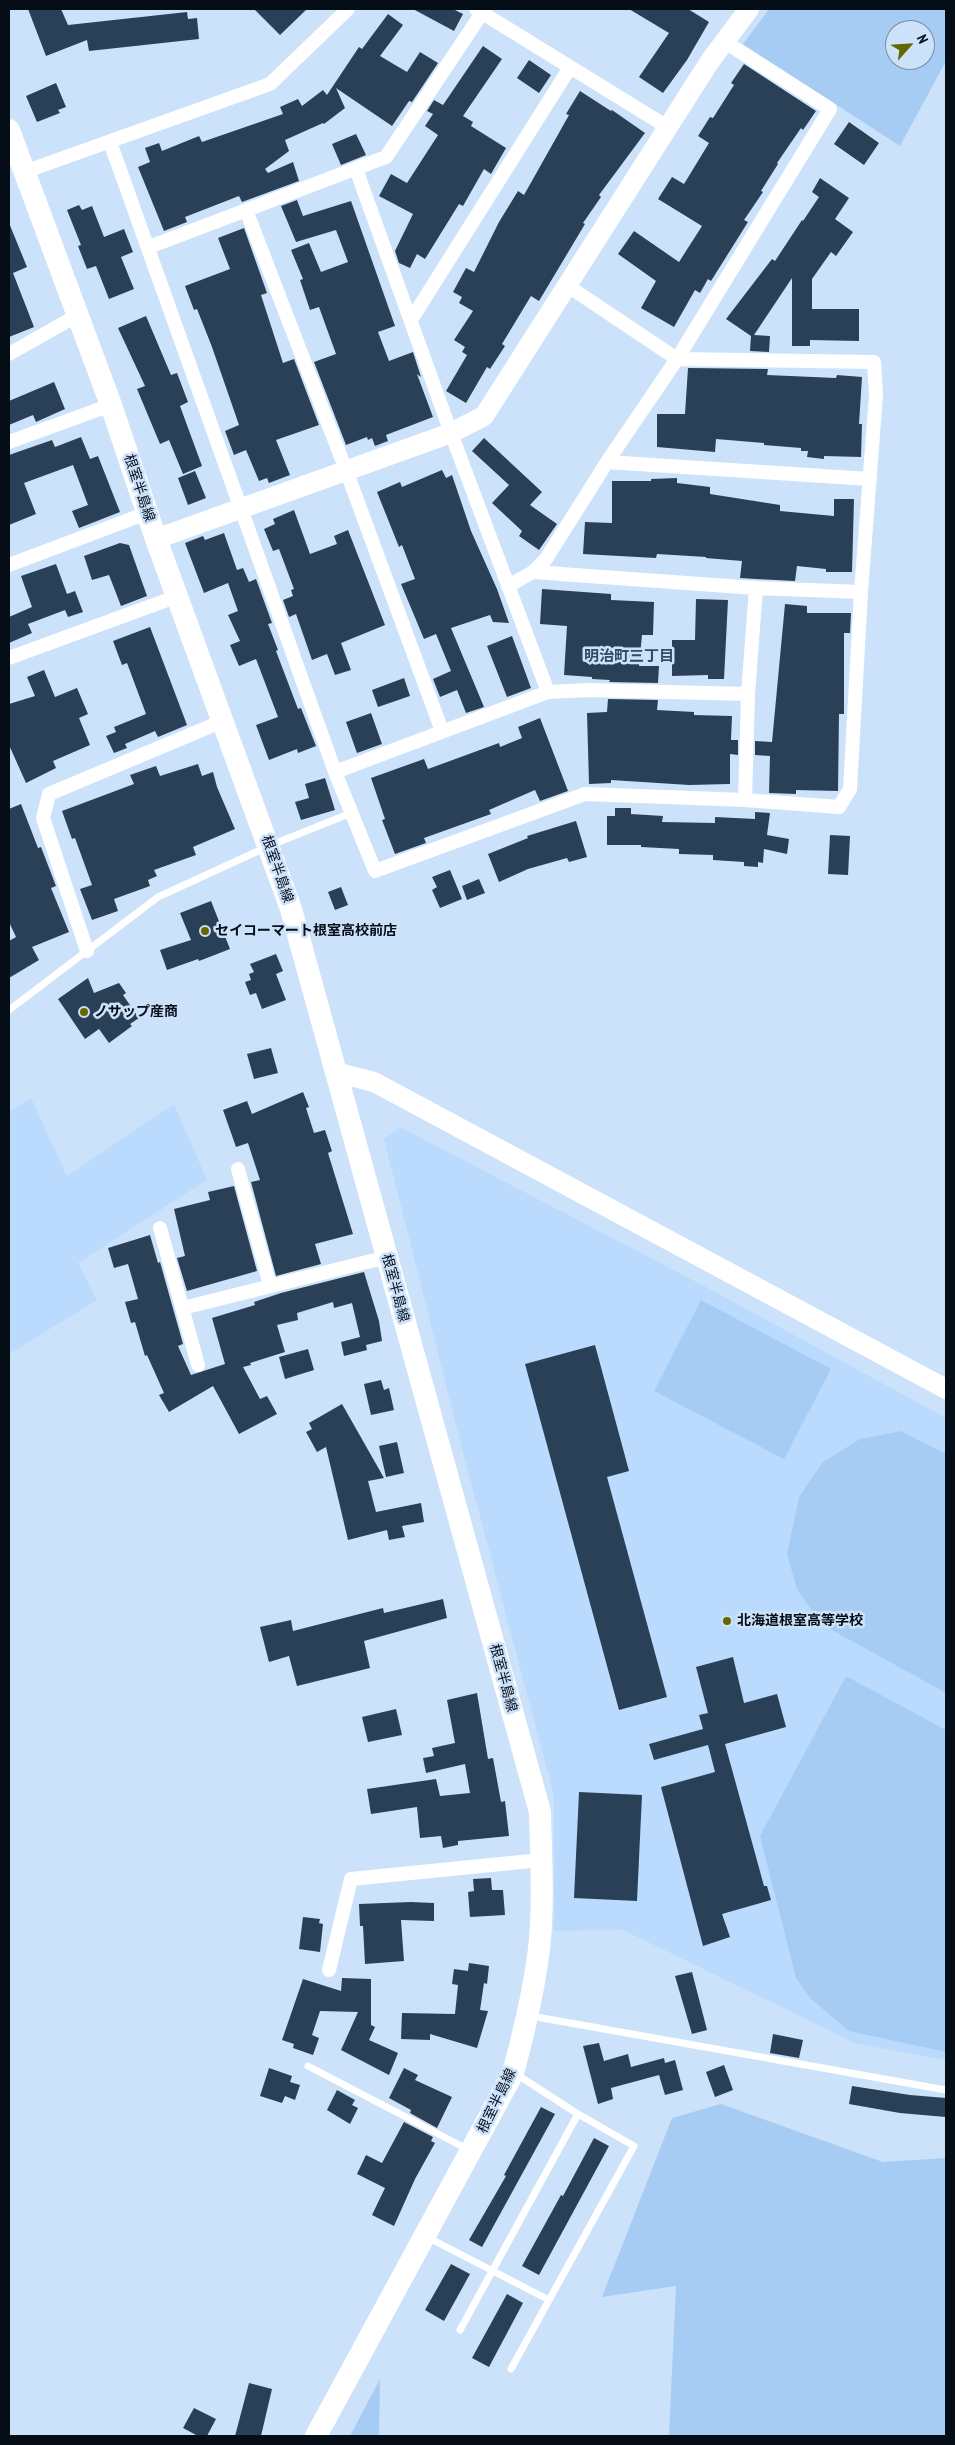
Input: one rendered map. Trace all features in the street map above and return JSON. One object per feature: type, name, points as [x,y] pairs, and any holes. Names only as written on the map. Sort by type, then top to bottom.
[{"type":"main road","name":"根室半島線","points":[[9,130],[111,405],[156,539],[291,910],[540,1812],[539,1948],[529,2015],[513,2073],[316,2436]]},
{"type":"street","points":[[24,172],[270,84],[348,9]]},
{"type":"street","points":[[156,539],[451,433],[484,416],[724,42],[749,9]]},
{"type":"street","points":[[149,247],[356,170],[386,157],[479,11],[570,69],[669,128]]},
{"type":"street","points":[[508,586],[533,572],[546,559],[607,462],[677,359],[830,109],[724,42]]},
{"type":"street","points":[[411,320],[570,69]]},
{"type":"street","points":[[110,142],[335,772],[375,871],[585,794],[745,800],[839,807],[850,789],[861,592],[876,394],[874,362],[677,359],[568,286]]},
{"type":"street","points":[[356,170],[451,433],[548,692]]},
{"type":"street","points":[[246,210],[346,470],[442,731]]},
{"type":"street","points":[[9,354],[78,316]]},
{"type":"street","points":[[9,442],[111,405]]},
{"type":"street","points":[[607,462],[870,479]]},
{"type":"street","points":[[9,565],[147,513]]},
{"type":"street","points":[[533,572],[756,588],[861,592]]},
{"type":"street","points":[[745,800],[748,694],[756,588]]},
{"type":"street","points":[[9,658],[178,596]]},
{"type":"street","points":[[335,772],[548,692],[588,690],[748,694]]},
{"type":"street","points":[[87,951],[43,818],[49,794],[223,721]]},
{"type":"street","points":[[335,1072],[374,1082],[946,1389]]},
{"type":"street","points":[[238,1169],[270,1285]]},
{"type":"street","points":[[160,1228],[198,1365]]},
{"type":"street","points":[[183,1308],[387,1256]]},
{"type":"street","points":[[329,1970],[351,1879],[541,1860]]},
{"type":"lane","points":[[9,1010],[158,897],[269,846],[351,813]]},
{"type":"lane","points":[[529,2015],[946,2090]]},
{"type":"lane","points":[[308,2066],[472,2151]]},
{"type":"lane","points":[[511,2368],[634,2146],[578,2114],[513,2073]]},
{"type":"lane","points":[[460,2330],[578,2114]]},
{"type":"lane","points":[[426,2236],[549,2300]]},
{"type":"shaded area","points":[[769,9],[946,9],[946,61],[900,146],[743,44]]},
{"type":"shaded area","points":[[31,1098],[67,1176],[174,1104],[207,1180],[78,1263],[97,1300],[9,1354],[9,1112]]},
{"type":"shaded area","name":"北海道根室高等学校","points":[[400,1127],[706,1287],[946,1418],[946,2060],[857,2044],[623,1930],[554,1931],[554,1796],[461,1445],[384,1139]]},
{"type":"shaded area","points":[[701,1300],[831,1369],[784,1459],[654,1391]]},
{"type":"shaded area","points":[[901,1431],[946,1454],[946,1693],[821,1624],[797,1589],[787,1554],[799,1497],[822,1463],[860,1439]]},
{"type":"shaded area","points":[[846,1676],[946,1730],[946,2052],[849,2031],[811,1999],[796,1978],[760,1836]]},
{"type":"shaded area","points":[[721,2104],[883,2162],[946,2158],[946,2436],[666,2436],[669,2434],[676,2286],[602,2297],[672,2118]]},
{"type":"shaded area","points":[[380,2379],[379,2436],[350,2436]]},
{"type":"building","points":[[28,9],[61,9],[68,25],[187,12],[188,19],[197,18],[199,39],[89,51],[87,40],[46,56]]},
{"type":"building","points":[[254,9],[307,9],[280,35]]},
{"type":"building","points":[[413,9],[453,9],[463,14],[454,31]]},
{"type":"building","points":[[629,9],[688,9],[709,22],[687,60],[663,93],[639,77],[669,33]]},
{"type":"building","points":[[388,14],[403,25],[380,56],[407,72],[420,52],[438,63],[412,102],[409,101],[392,126],[336,88],[345,108],[324,124],[285,140],[289,151],[265,169],[268,173],[293,162],[299,181],[242,202],[239,196],[185,217],[187,222],[164,231],[138,167],[150,162],[145,148],[159,143],[162,151],[199,136],[202,142],[283,114],[280,107],[298,99],[302,106],[323,90],[327,95],[359,47],[362,49]]},
{"type":"building","points":[[483,46],[502,59],[463,116],[473,122],[471,126],[506,148],[491,174],[484,169],[463,206],[459,204],[425,259],[417,254],[410,268],[399,263],[395,251],[413,214],[379,196],[391,174],[407,183],[438,135],[425,126],[433,114],[427,111],[434,100],[443,105]]},
{"type":"building","points":[[529,60],[551,75],[539,93],[517,78]]},
{"type":"building","points":[[744,64],[816,111],[803,130],[801,128],[777,163],[761,191],[763,192],[744,220],[748,222],[711,281],[708,279],[700,293],[695,290],[674,327],[641,308],[656,281],[618,254],[634,231],[679,262],[702,226],[658,199],[672,177],[684,184],[709,143],[698,136],[710,117],[713,118],[734,85],[731,83]]},
{"type":"building","points":[[56,83],[66,107],[58,110],[60,113],[37,122],[26,96]]},
{"type":"building","points":[[580,91],[645,133],[599,195],[601,197],[583,223],[585,224],[539,301],[531,296],[502,344],[505,346],[490,369],[487,367],[466,403],[446,391],[467,355],[462,352],[465,347],[454,340],[473,311],[459,303],[462,297],[453,292],[466,268],[474,272],[499,222],[518,191],[524,195],[569,115],[566,114]]},
{"type":"building","points":[[849,122],[879,143],[864,165],[834,144]]},
{"type":"building","points":[[356,134],[366,155],[341,165],[332,144]]},
{"type":"building","points":[[820,178],[849,198],[835,219],[853,232],[836,256],[831,252],[812,279],[812,309],[859,309],[859,341],[810,340],[810,346],[792,346],[792,278],[754,335],[770,336],[769,352],[750,351],[751,336],[726,319],[772,259],[775,261],[819,197],[812,192]]},
{"type":"building","points":[[297,200],[303,216],[351,201],[395,326],[378,332],[389,361],[413,352],[421,377],[417,374],[433,417],[386,435],[388,441],[375,446],[372,438],[368,440],[367,437],[346,445],[314,362],[336,354],[319,307],[310,310],[300,280],[303,279],[291,250],[309,243],[321,272],[348,262],[336,230],[296,242],[281,206]]},
{"type":"building","points":[[79,205],[82,210],[92,206],[104,237],[124,229],[133,252],[121,257],[134,289],[109,299],[96,266],[87,269],[78,246],[81,245],[67,210]]},
{"type":"building","points":[[9,223],[27,267],[13,273],[34,327],[9,337]]},
{"type":"building","points":[[244,228],[267,293],[261,295],[283,363],[294,359],[319,425],[276,440],[290,475],[269,483],[267,478],[259,481],[246,450],[234,455],[225,431],[239,425],[212,347],[197,309],[194,310],[185,286],[230,269],[218,238]]},
{"type":"building","points":[[146,316],[171,375],[177,373],[188,402],[180,406],[202,466],[183,474],[169,440],[160,444],[137,389],[145,386],[118,328]]},
{"type":"building","points":[[688,368],[768,369],[767,375],[836,378],[837,375],[862,377],[859,424],[862,424],[861,457],[824,456],[824,459],[807,457],[808,451],[801,451],[801,448],[716,439],[715,452],[657,447],[657,414],[685,414]]},
{"type":"building","points":[[54,382],[65,409],[36,422],[33,415],[9,425],[9,401]]},
{"type":"building","points":[[81,437],[90,459],[98,456],[120,512],[79,528],[72,511],[88,505],[73,465],[24,483],[36,514],[9,525],[9,455],[52,440],[55,447]]},
{"type":"building","points":[[484,438],[542,492],[530,505],[557,524],[539,550],[519,536],[522,531],[492,503],[509,485],[472,451]]},
{"type":"building","points":[[442,470],[446,478],[452,475],[471,531],[497,589],[509,623],[493,622],[490,615],[451,628],[484,707],[466,713],[457,690],[440,697],[433,679],[451,671],[436,634],[424,639],[401,584],[415,579],[402,545],[399,547],[377,492],[400,482],[402,487]]},
{"type":"building","points":[[195,471],[206,498],[188,505],[178,478]]},
{"type":"building","points":[[677,478],[677,483],[710,487],[710,494],[780,505],[780,511],[834,516],[834,499],[854,499],[852,572],[826,572],[826,569],[797,566],[795,581],[740,578],[742,561],[657,554],[656,558],[583,554],[585,522],[612,523],[612,481],[651,481],[651,479]]},
{"type":"building","points":[[294,510],[310,554],[337,544],[334,536],[348,530],[385,625],[341,643],[351,670],[335,675],[327,654],[312,660],[296,614],[289,617],[283,600],[293,596],[291,590],[294,589],[279,549],[273,551],[264,529],[275,524],[273,519]]},
{"type":"building","points":[[224,533],[237,570],[243,568],[249,582],[256,579],[272,623],[268,624],[278,650],[276,651],[298,709],[301,708],[316,746],[298,753],[297,749],[269,760],[256,725],[278,717],[256,659],[239,666],[230,645],[240,641],[228,615],[238,611],[228,583],[204,593],[185,543],[203,536],[205,540]]},
{"type":"building","points":[[120,543],[129,545],[147,596],[121,606],[109,575],[92,580],[84,556]]},
{"type":"building","points":[[56,564],[67,594],[75,591],[83,612],[68,617],[65,610],[28,624],[32,633],[9,643],[9,617],[32,607],[21,576]]},
{"type":"building","points":[[542,589],[611,594],[611,600],[654,602],[653,635],[642,635],[639,666],[659,666],[658,683],[609,682],[610,680],[592,679],[592,677],[564,675],[567,626],[540,624]]},
{"type":"building","points":[[696,599],[728,600],[724,679],[708,679],[708,675],[672,676],[672,640],[695,640]]},
{"type":"building","points":[[785,604],[807,606],[807,613],[851,613],[850,633],[844,633],[844,714],[839,714],[838,791],[796,790],[796,794],[769,793],[770,756],[755,755],[755,741],[772,742]]},
{"type":"building","points":[[150,627],[187,725],[158,737],[155,731],[125,744],[127,748],[114,753],[106,736],[116,732],[114,727],[146,714],[127,663],[122,665],[113,641]]},
{"type":"building","points":[[512,636],[531,688],[507,697],[487,646]]},
{"type":"building","points":[[44,670],[55,697],[77,688],[88,714],[79,718],[90,745],[53,761],[56,768],[26,783],[9,745],[9,704],[35,696],[27,677]]},
{"type":"building","points":[[404,678],[410,696],[378,707],[372,690]]},
{"type":"building","points":[[608,699],[658,700],[657,710],[694,712],[694,715],[732,716],[731,740],[738,740],[738,755],[730,754],[730,784],[689,785],[611,780],[611,783],[589,784],[587,713],[607,712]]},
{"type":"building","points":[[371,713],[382,744],[357,753],[346,722]]},
{"type":"building","points":[[540,718],[568,791],[540,801],[535,790],[489,810],[491,814],[424,838],[426,843],[395,854],[382,820],[385,819],[371,778],[424,759],[428,769],[499,743],[500,747],[522,738],[518,727]]},
{"type":"building","points":[[198,764],[202,776],[213,772],[217,787],[235,829],[193,847],[196,855],[154,870],[157,876],[148,880],[150,886],[114,899],[118,911],[92,920],[80,889],[92,885],[75,838],[72,839],[62,811],[134,784],[130,775],[156,766],[160,776]]},
{"type":"building","points":[[325,778],[335,810],[301,820],[295,802],[309,798],[305,784]]},
{"type":"building","points":[[21,804],[38,848],[41,847],[56,886],[51,888],[69,932],[32,947],[39,960],[9,978],[9,941],[16,937],[9,922],[9,809]]},
{"type":"building","points":[[615,808],[631,808],[631,814],[663,816],[662,822],[715,823],[715,817],[755,819],[755,812],[770,813],[767,835],[789,839],[787,854],[764,849],[763,863],[758,862],[758,867],[744,866],[744,862],[713,860],[713,855],[679,854],[679,849],[641,847],[641,845],[607,845],[607,816],[615,816]]},
{"type":"building","points":[[576,821],[587,857],[569,862],[567,858],[528,869],[499,882],[488,854],[528,838],[527,836]]},
{"type":"building","points":[[830,835],[850,836],[848,875],[828,874]]},
{"type":"building","points":[[450,870],[462,899],[440,908],[432,890],[437,887],[432,877]]},
{"type":"building","points":[[479,879],[485,893],[467,900],[462,886]]},
{"type":"building","points":[[341,887],[348,905],[335,910],[328,892]]},
{"type":"building","name":"セイコーマート根室高校前店","points":[[211,901],[230,949],[199,961],[198,959],[167,970],[160,950],[191,940],[180,913]]},
{"type":"building","points":[[276,954],[283,971],[276,974],[286,1000],[262,1009],[256,993],[250,995],[245,982],[251,980],[249,974],[254,972],[250,964]]},
{"type":"building","points":[[88,978],[94,993],[119,983],[126,993],[123,995],[139,1018],[130,1024],[132,1026],[109,1043],[99,1029],[85,1039],[58,999]]},
{"type":"building","points":[[271,1048],[278,1073],[254,1079],[247,1054]]},
{"type":"building","points":[[303,1092],[309,1107],[306,1108],[314,1133],[325,1130],[332,1151],[328,1153],[353,1234],[315,1244],[321,1264],[276,1276],[251,1182],[260,1180],[248,1143],[236,1147],[223,1110],[247,1101],[252,1114]]},
{"type":"building","points":[[234,1186],[257,1271],[187,1291],[177,1258],[185,1256],[174,1209],[210,1200],[208,1192]]},
{"type":"building","points":[[150,1235],[158,1263],[160,1262],[183,1344],[178,1346],[191,1375],[225,1364],[212,1318],[255,1305],[254,1302],[281,1293],[364,1272],[379,1321],[382,1341],[366,1345],[367,1350],[344,1356],[341,1342],[360,1337],[352,1303],[334,1308],[333,1302],[297,1313],[298,1320],[277,1325],[285,1352],[243,1367],[260,1399],[267,1396],[277,1414],[239,1434],[213,1386],[169,1412],[159,1395],[164,1393],[147,1355],[145,1356],[135,1322],[131,1323],[125,1302],[138,1299],[128,1264],[114,1268],[108,1248]]},
{"type":"building","points":[[595,1345],[629,1471],[607,1477],[667,1697],[619,1710],[525,1364]]},
{"type":"building","points":[[308,1349],[314,1370],[285,1379],[279,1357]]},
{"type":"building","points":[[381,1380],[384,1390],[389,1388],[394,1410],[371,1415],[364,1384]]},
{"type":"building","points":[[342,1404],[384,1478],[368,1481],[376,1512],[421,1503],[424,1522],[402,1526],[405,1537],[389,1540],[387,1530],[348,1540],[326,1447],[317,1452],[306,1432],[312,1429],[309,1423]]},
{"type":"building","points":[[397,1442],[404,1473],[386,1477],[379,1446]]},
{"type":"building","points":[[443,1599],[447,1618],[364,1641],[370,1668],[297,1686],[289,1656],[269,1662],[260,1627],[291,1620],[293,1631],[383,1608],[384,1613]]},
{"type":"building","points":[[733,1657],[744,1703],[777,1694],[786,1727],[725,1744],[764,1886],[767,1886],[771,1900],[722,1914],[730,1937],[703,1946],[661,1787],[715,1772],[708,1745],[654,1760],[649,1744],[703,1729],[699,1715],[708,1713],[696,1667]]},
{"type":"building","points":[[477,1693],[488,1759],[493,1758],[501,1802],[505,1801],[509,1836],[458,1841],[458,1845],[443,1848],[441,1836],[420,1838],[417,1807],[371,1814],[367,1789],[436,1779],[440,1796],[470,1793],[465,1764],[426,1773],[423,1758],[434,1756],[432,1748],[455,1743],[447,1700]]},
{"type":"building","points":[[396,1709],[402,1735],[368,1742],[362,1717]]},
{"type":"building","points":[[579,1792],[642,1795],[637,1901],[574,1898]]},
{"type":"building","points":[[491,1878],[492,1890],[503,1890],[505,1915],[470,1917],[468,1892],[474,1891],[473,1879]]},
{"type":"building","points":[[434,1903],[434,1921],[401,1920],[404,1961],[365,1964],[363,1926],[360,1926],[359,1904]]},
{"type":"building","points":[[303,1917],[320,1919],[319,1923],[323,1924],[320,1952],[299,1949]]},
{"type":"building","points":[[469,1963],[489,1966],[487,1984],[484,1983],[480,2010],[488,2011],[477,2048],[430,2034],[430,2040],[401,2039],[402,2013],[455,2014],[458,1985],[452,1984],[454,1969],[468,1971]]},
{"type":"building","points":[[692,1972],[707,2030],[692,2034],[675,1976]]},
{"type":"building","points":[[342,1978],[371,1979],[371,2025],[375,2027],[369,2040],[398,2053],[389,2075],[341,2050],[358,2012],[320,2011],[312,2035],[319,2038],[313,2055],[293,2048],[294,2044],[282,2040],[303,1979],[341,1991]]},
{"type":"building","points":[[773,2034],[803,2040],[799,2058],[770,2053]]},
{"type":"building","points":[[599,2043],[604,2061],[628,2054],[631,2067],[664,2058],[665,2063],[675,2060],[683,2090],[665,2095],[659,2075],[611,2088],[613,2099],[598,2104],[583,2046]]},
{"type":"building","points":[[724,2065],[733,2090],[715,2097],[706,2072]]},
{"type":"building","points":[[269,2068],[292,2076],[290,2082],[300,2085],[295,2100],[285,2096],[282,2103],[260,2096]]},
{"type":"building","points":[[404,2068],[418,2075],[415,2080],[452,2097],[437,2128],[410,2113],[411,2110],[389,2098]]},
{"type":"building","points":[[852,2086],[910,2095],[946,2098],[946,2117],[900,2113],[849,2104]]},
{"type":"building","points":[[337,2090],[355,2100],[352,2105],[358,2108],[350,2124],[327,2110]]},
{"type":"building","points":[[541,2107],[555,2114],[482,2247],[469,2240],[506,2176],[504,2175]]},
{"type":"building","points":[[404,2122],[433,2137],[431,2141],[435,2143],[415,2179],[394,2226],[372,2215],[385,2188],[357,2174],[366,2155],[382,2163]]},
{"type":"building","points":[[594,2138],[609,2146],[539,2275],[522,2266]]},
{"type":"building","points":[[451,2264],[470,2274],[444,2321],[425,2310]]},
{"type":"building","points":[[507,2294],[523,2303],[489,2367],[472,2358]]},
{"type":"building","points":[[249,2383],[272,2389],[261,2436],[235,2436]]},
{"type":"building","points":[[194,2408],[216,2419],[207,2436],[198,2436],[183,2428]]},
{"type":"place","name":"セイコーマート根室高校前店","points":[[205,931]]},
{"type":"place","name":"ノサップ産商","points":[[84,1012]]},
{"type":"place","name":"北海道根室高等学校","points":[[727,1621]]},
{"type":"district","name":"明治町三丁目","points":[[629,657]]}]
